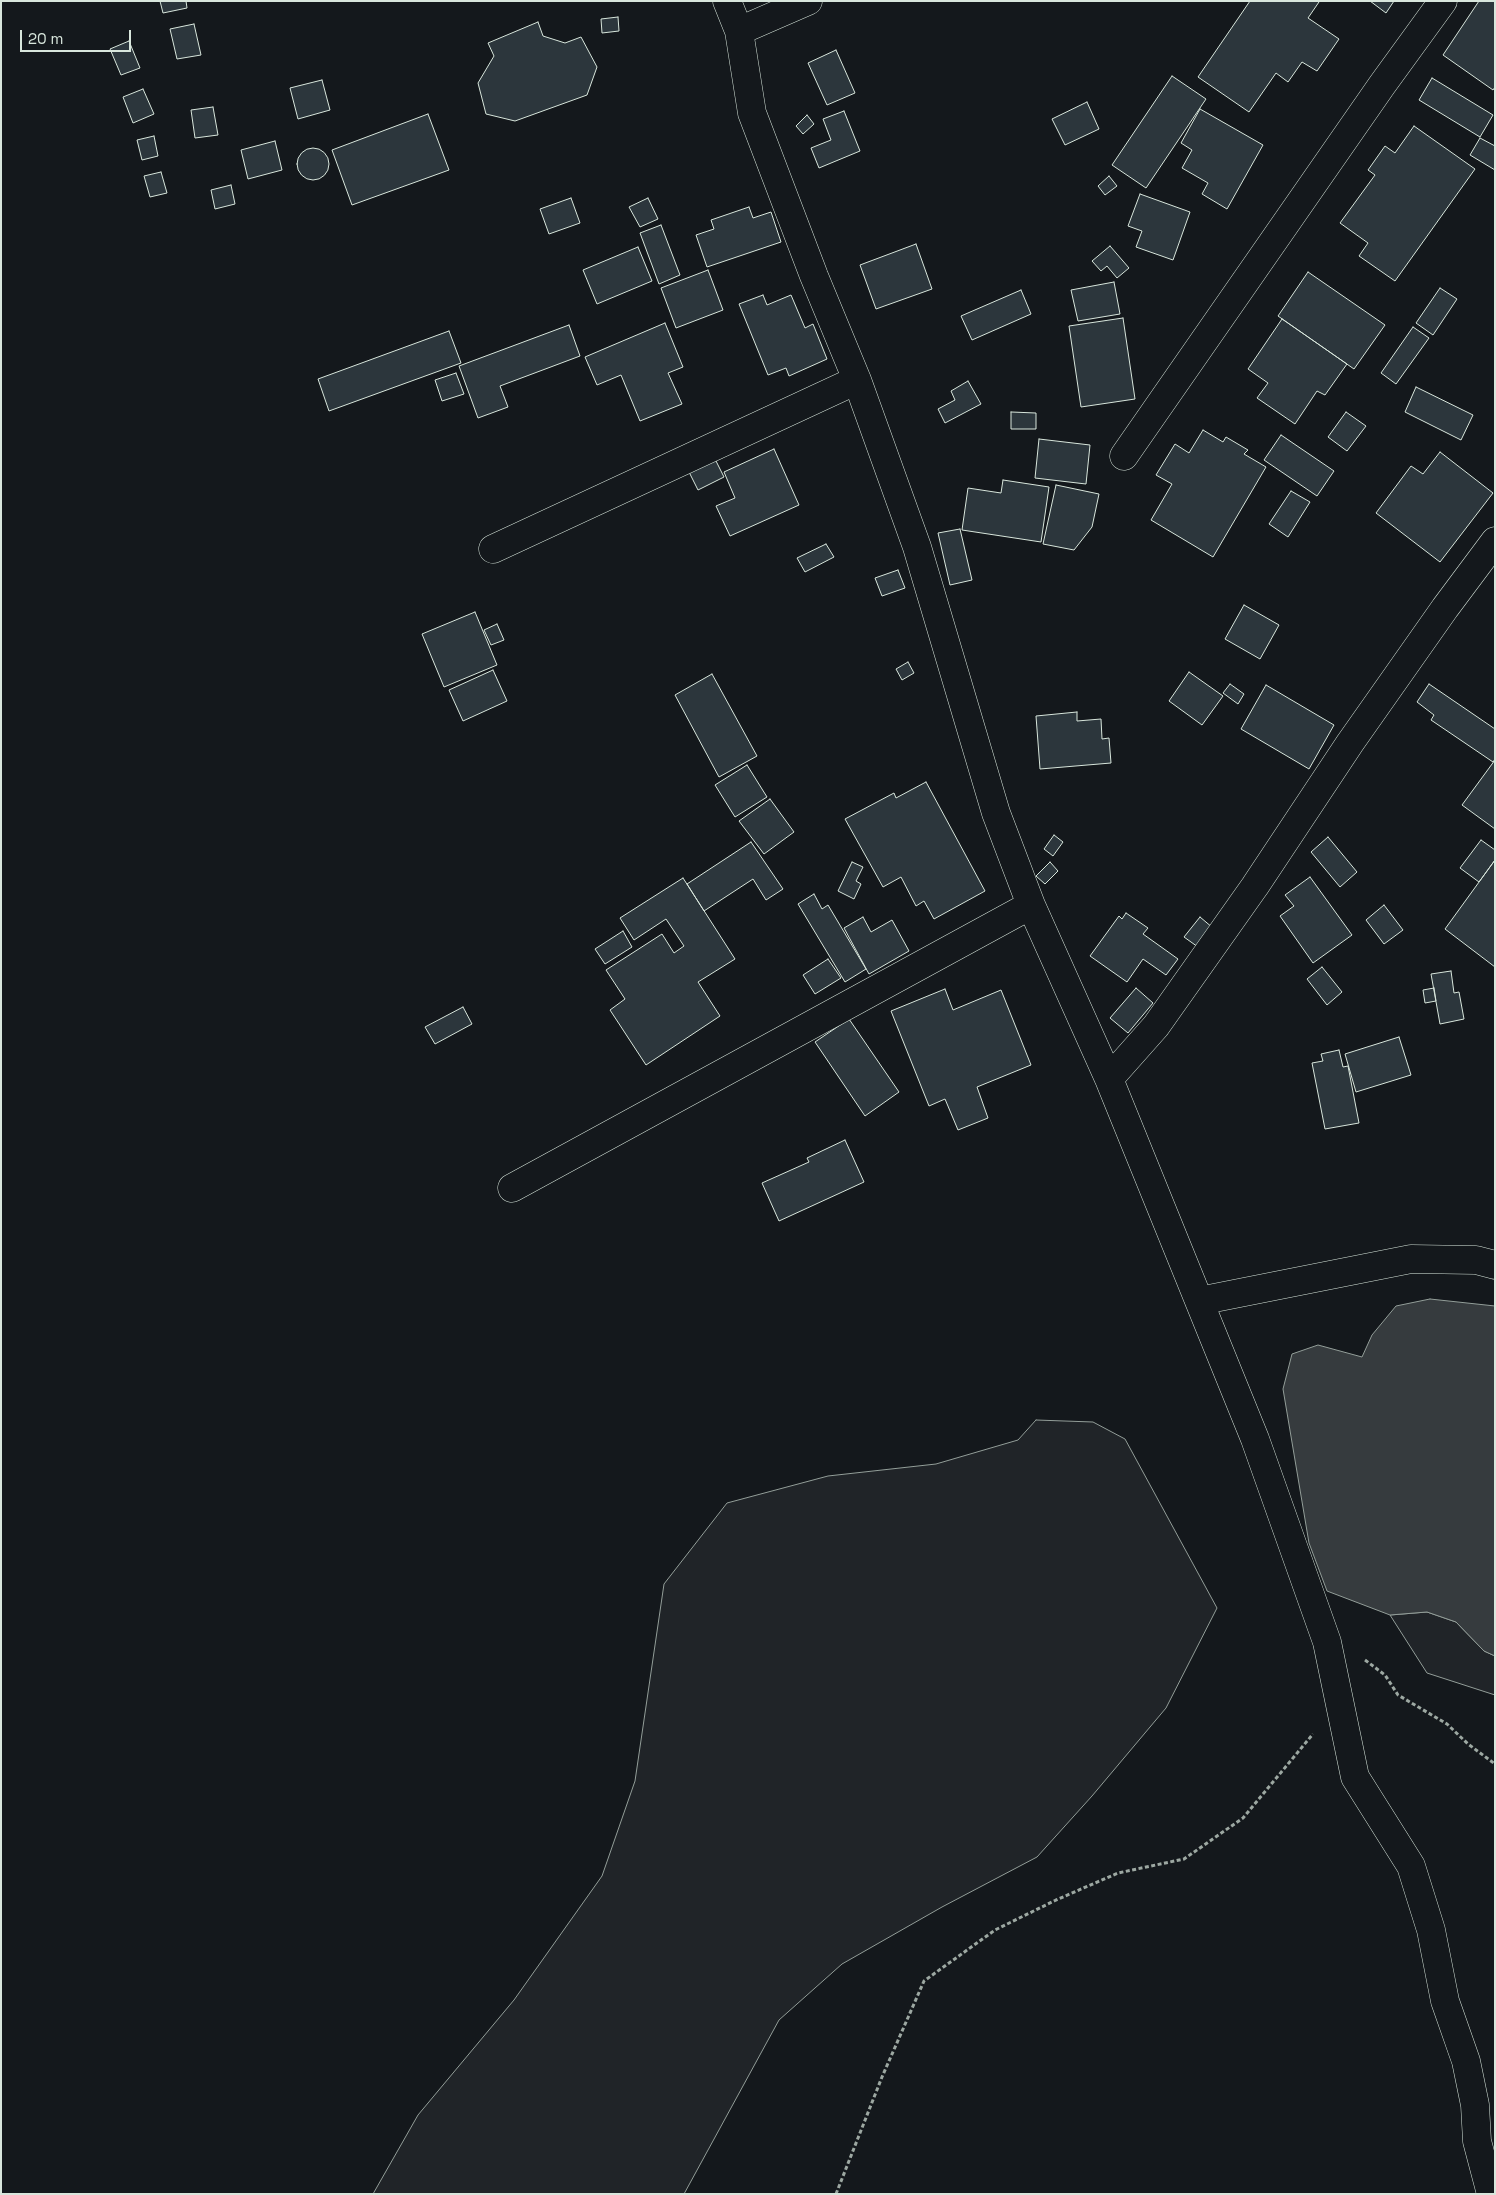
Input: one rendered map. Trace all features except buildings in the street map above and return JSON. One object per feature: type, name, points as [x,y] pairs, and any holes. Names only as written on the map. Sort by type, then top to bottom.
[{"type":"street","points":[[727,1],[739,31],[752,113],[814,276],[857,380],[917,547],[996,813],[1031,905],[1109,1079],[1255,1439],[1327,1642],[1355,1777],[1412,1866],[1431,1930],[1446,2001],[1466,2061],[1476,2105],[1477,2141],[1491,2194]]},
{"type":"street","points":[[739,31],[808,1]]},
{"type":"street","points":[[1124,456],[1382,85],[1443,1]]},
{"type":"street","points":[[493,549],[857,380]]},
{"type":"street","points":[[1109,1079],[1156,1026],[1255,886],[1350,743],[1495,541]]},
{"type":"street","points":[[512,1188],[1031,905]]},
{"type":"street","points":[[1199,1301],[1411,1259],[1476,1260],[1495,1265]]},
{"type":"path","points":[[1327,1642],[1350,1649],[1385,1675],[1398,1695],[1447,1724],[1468,1744],[1495,1764]]},
{"type":"path","points":[[836,2194],[882,2077],[924,1981],[995,1930],[1056,1900],[1118,1872],[1184,1859],[1243,1818],[1339,1703]]},
{"type":"shaded area","points":[[1430,1299],[1495,1306],[1495,1656],[1484,1651],[1456,1622],[1427,1612],[1390,1615],[1327,1591],[1309,1543],[1283,1389],[1292,1354],[1318,1345],[1362,1357],[1372,1335],[1396,1306]]},
{"type":"shaded area","points":[[1036,1420],[1093,1422],[1125,1439],[1217,1608],[1166,1708],[1092,1796],[1037,1857],[942,1907],[842,1964],[779,2020],[684,2194],[373,2194],[418,2115],[514,2000],[602,1876],[635,1781],[664,1584],[727,1503],[828,1476],[936,1464],[1018,1440]]},
{"type":"shaded area","points":[[1427,1612],[1456,1622],[1484,1651],[1495,1656],[1495,1695],[1427,1673],[1390,1615]]}]
